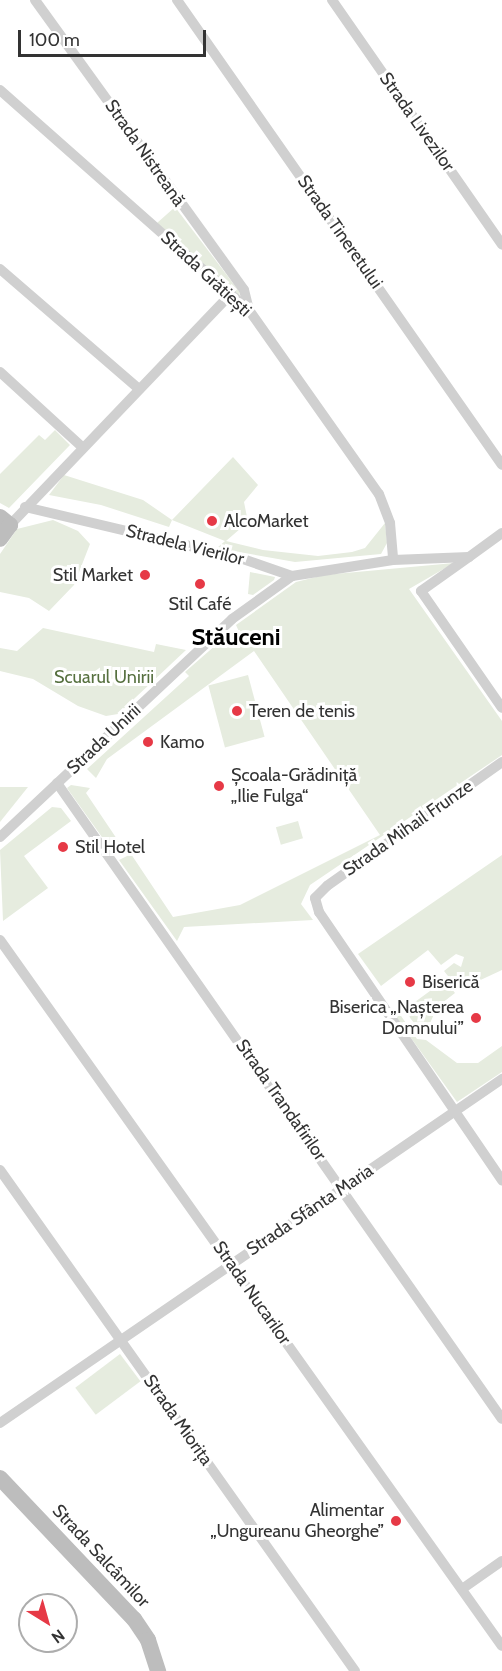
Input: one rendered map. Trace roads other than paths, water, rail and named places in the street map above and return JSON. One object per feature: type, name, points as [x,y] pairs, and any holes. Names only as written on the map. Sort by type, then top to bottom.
[{"type":"street","name":"Strada Nistreană","points":[[35,0],[243,290],[249,310]]},
{"type":"street","name":"Strada Tineretului","points":[[177,0],[502,465]]},
{"type":"street","name":"Strada Livezilor","points":[[332,0],[502,245]]},
{"type":"street","name":"Strada Grătiești","points":[[0,90],[249,310],[379,494],[390,524],[393,560]]},
{"type":"street","points":[[0,269],[140,389]]},
{"type":"street","points":[[3,527],[231,294]]},
{"type":"street","points":[[0,372],[82,447]]},
{"type":"street","name":"Stradela Vierilor","points":[[25,507],[240,558],[292,576],[393,560],[469,557]]},
{"type":"street","points":[[502,533],[421,591],[502,708]]},
{"type":"street","name":"Strada Unirii","points":[[0,837],[226,624],[292,576]]},
{"type":"street","name":"Strada Mihail Frunze","points":[[454,1112],[319,912],[315,898],[327,886],[502,762]]},
{"type":"street","name":"Strada Trandafirilor","points":[[57,783],[502,1419]]},
{"type":"street","name":"Strada Nucarilor","points":[[0,940],[502,1646]]},
{"type":"street","name":"Strada Sfânta Maria","points":[[0,1423],[502,1079]]},
{"type":"street","points":[[454,1112],[502,1180]]},
{"type":"street","name":"Strada Miorița","points":[[0,1170],[355,1671]]},
{"type":"street","name":"Strada Salcâmilor","points":[[0,1478],[134,1619],[148,1640],[158,1671]]},
{"type":"street","points":[[462,1589],[502,1561]]},
{"type":"place","name":"AlcoMarket","points":[[212,521]]},
{"type":"place","name":"Stil Market","points":[[145,575]]},
{"type":"place","name":"Stil Café","points":[[200,584]]},
{"type":"place","name":"Teren de tenis","points":[[237,711]]},
{"type":"place","name":"Kamo","points":[[148,742]]},
{"type":"place","name":"Școala-Grădiniță „Ilie Fulga“","points":[[219,786]]},
{"type":"place","name":"Stil Hotel","points":[[63,847]]},
{"type":"place","name":"Biserică","points":[[410,982]]},
{"type":"place","name":"Biserica „Nașterea Domnului”","points":[[476,1018]]},
{"type":"place","name":"Alimentar „Ungureanu Gheorghe”","points":[[396,1521]]},
{"type":"district","name":"Stăuceni","points":[[236,637]]},
{"type":"park label","name":"Scuarul Unirii","points":[[104,677]]}]
